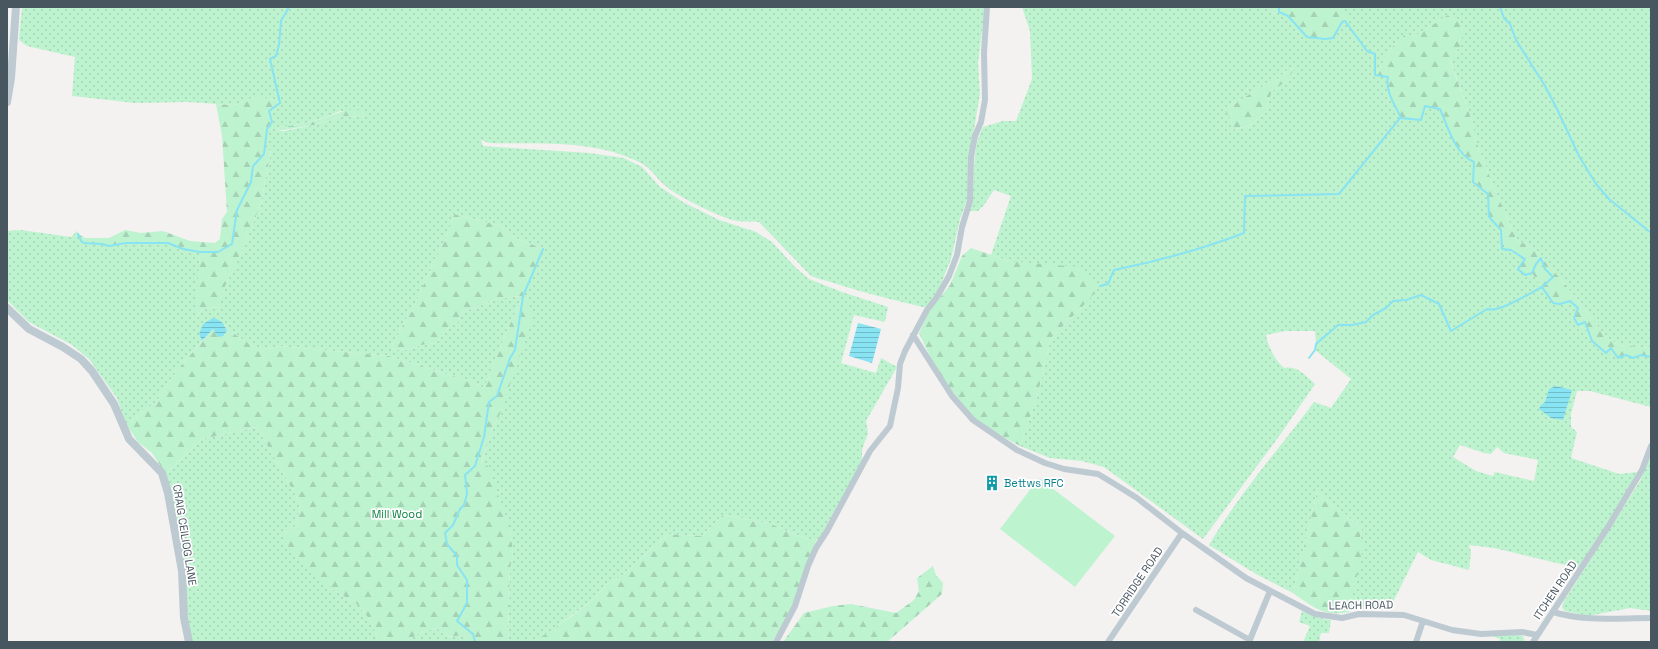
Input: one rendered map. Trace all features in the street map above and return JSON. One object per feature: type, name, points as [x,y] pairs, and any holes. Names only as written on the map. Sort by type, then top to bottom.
[{"type":"street","points":[[7,102],[16,7]]},
{"type":"street","points":[[776,642],[795,606],[808,566],[816,548],[827,531],[870,451],[890,426],[898,388],[900,364],[913,335],[949,276],[960,247],[962,227],[970,201],[971,157],[975,136],[981,122],[985,100],[983,67],[987,7]]},
{"type":"street","name":"CRAIG CEILIOG LANE","points":[[7,308],[29,329],[63,347],[81,359],[92,371],[114,404],[129,439],[162,473],[168,493],[182,571],[184,618],[189,642]]},
{"type":"street","name":"LEACH ROAD","points":[[913,335],[952,396],[972,420],[1017,450],[1045,463],[1064,469],[1098,474],[1137,498],[1182,533],[1246,578],[1315,614],[1342,618],[1359,614],[1404,615],[1452,630],[1481,634],[1522,632],[1537,636]]},
{"type":"street","name":"ITCHEN ROAD","points":[[1533,642],[1593,550],[1642,470],[1651,446]]},
{"type":"street","name":"TORRIDGE ROAD","points":[[1108,642],[1182,533]]},
{"type":"street","points":[[1196,610],[1249,641],[1270,591]]},
{"type":"street","points":[[1553,612],[1572,617],[1594,620],[1651,618]]},
{"type":"street","points":[[1416,642],[1424,621]]},
{"type":"green space","points":[[22,7],[985,7],[978,63],[980,94],[969,158],[968,197],[960,219],[951,259],[939,289],[927,308],[811,276],[759,222],[737,221],[701,207],[668,188],[644,165],[622,155],[603,149],[585,146],[546,143],[489,143],[481,140],[483,146],[589,153],[624,158],[642,167],[660,187],[683,202],[719,220],[756,232],[772,242],[795,267],[809,279],[842,292],[888,307],[885,322],[854,315],[841,363],[876,373],[881,358],[897,367],[866,421],[868,433],[862,450],[862,461],[820,537],[816,541],[796,535],[769,523],[723,515],[702,536],[668,534],[620,577],[607,584],[595,598],[534,642],[508,642],[510,569],[513,551],[510,530],[501,505],[481,464],[505,398],[523,296],[505,335],[484,388],[469,381],[389,356],[279,346],[264,350],[251,345],[230,331],[227,331],[225,325],[199,334],[202,341],[178,369],[156,402],[126,424],[117,398],[89,359],[72,345],[29,322],[7,300],[7,231],[21,230],[71,237],[77,231],[85,243],[109,246],[126,243],[168,243],[183,249],[200,252],[196,319],[201,310],[221,307],[221,298],[226,284],[242,251],[261,204],[271,150],[264,154],[267,129],[272,122],[269,111],[275,100],[255,97],[235,105],[187,102],[135,103],[72,96],[75,57],[27,46],[19,40]],"holes":[[[340,111],[364,112],[363,117],[344,116],[314,125],[277,131],[278,127],[310,122]],[[454,214],[502,226],[516,238],[543,249],[523,296],[500,298],[463,312],[459,321],[447,329],[436,343],[421,345],[407,350],[391,349],[407,317],[413,310],[449,231]]]},
{"type":"green space","points":[[1022,7],[1268,7],[1273,14],[1279,12],[1288,16],[1307,37],[1333,38],[1342,22],[1345,21],[1341,9],[1335,7],[1651,7],[1651,225],[1648,232],[1651,235],[1651,348],[1619,345],[1606,337],[1560,278],[1533,248],[1517,240],[1474,136],[1474,126],[1450,60],[1461,45],[1448,15],[1412,38],[1395,43],[1375,75],[1388,77],[1387,82],[1389,93],[1401,118],[1425,106],[1440,109],[1455,141],[1474,162],[1473,182],[1488,194],[1489,217],[1501,230],[1502,249],[1511,250],[1525,259],[1518,270],[1532,273],[1553,302],[1560,304],[1570,301],[1578,308],[1578,325],[1588,331],[1592,341],[1633,358],[1641,355],[1651,357],[1651,407],[1590,391],[1577,391],[1571,414],[1571,427],[1577,432],[1571,458],[1619,474],[1638,472],[1607,525],[1578,568],[1494,548],[1469,545],[1471,552],[1469,570],[1431,560],[1418,552],[1391,606],[1363,607],[1349,612],[1362,528],[1317,492],[1293,593],[1256,574],[1209,545],[1246,490],[1314,402],[1331,408],[1351,379],[1315,350],[1315,331],[1285,331],[1266,335],[1270,349],[1284,368],[1289,367],[1297,370],[1315,384],[1280,435],[1203,539],[1104,467],[1082,461],[1050,458],[1020,446],[1037,397],[1051,338],[1086,303],[1009,261],[991,255],[1011,196],[994,190],[978,211],[969,211],[972,201],[976,147],[983,127],[1003,121],[1016,121],[1032,79],[1030,31]],"holes":[[[1287,70],[1281,85],[1272,91],[1265,113],[1249,126],[1231,130],[1232,121],[1224,108],[1235,104],[1266,83],[1276,81]],[[1460,445],[1491,454],[1497,447],[1504,453],[1538,460],[1534,481],[1495,472],[1493,476],[1476,471],[1453,457]]]},
{"type":"green space","points":[[1268,7],[1335,7],[1352,16],[1342,22],[1333,38],[1325,39],[1307,37],[1289,16],[1279,12],[1273,14]]},
{"type":"green space","points":[[1448,15],[1464,26],[1461,45],[1450,61],[1474,126],[1474,136],[1517,240],[1533,248],[1560,278],[1606,337],[1619,345],[1651,348],[1651,357],[1641,355],[1633,358],[1626,355],[1618,358],[1606,353],[1592,341],[1588,331],[1578,325],[1574,318],[1578,307],[1570,301],[1560,304],[1553,303],[1532,273],[1525,275],[1518,269],[1525,259],[1511,250],[1502,249],[1501,230],[1489,217],[1488,194],[1473,182],[1474,162],[1467,158],[1457,146],[1440,109],[1425,106],[1421,120],[1401,118],[1389,93],[1388,77],[1375,75],[1395,43],[1405,35],[1412,38]]},
{"type":"green space","points":[[1298,66],[1281,85],[1272,91],[1265,113],[1249,126],[1230,130],[1232,121],[1223,108],[1235,104],[1266,83],[1276,81],[1287,70]]},
{"type":"green space","points":[[255,97],[275,100],[279,98],[280,103],[269,111],[272,122],[267,129],[264,153],[271,149],[261,204],[242,251],[226,284],[221,298],[221,307],[201,310],[195,320],[200,252],[183,249],[168,243],[126,243],[109,246],[84,243],[81,241],[78,234],[85,238],[109,238],[125,230],[141,233],[163,231],[190,241],[215,243],[220,239],[222,219],[227,212],[222,136],[216,104],[235,105]]},
{"type":"green space","points":[[354,109],[364,112],[363,117],[344,116],[314,125],[277,131],[278,127],[307,123]]},
{"type":"green space","name":"Mill Wood","points":[[454,214],[502,226],[516,238],[543,249],[524,296],[531,304],[533,316],[500,414],[491,433],[481,463],[488,466],[510,530],[513,551],[510,569],[508,642],[467,642],[464,635],[447,637],[438,629],[423,631],[405,642],[379,642],[371,621],[358,605],[334,590],[310,569],[286,544],[283,535],[297,524],[300,503],[257,427],[202,439],[166,474],[152,453],[138,442],[126,424],[156,402],[178,369],[213,329],[223,336],[227,331],[230,331],[251,345],[264,350],[279,346],[389,356],[469,381],[484,388],[505,335],[523,296],[500,298],[463,312],[459,321],[447,329],[436,343],[421,345],[407,350],[391,349],[407,317],[413,310],[449,231]]},
{"type":"green space","points":[[971,248],[1009,261],[1078,267],[1100,286],[1086,303],[1051,338],[1037,397],[1020,446],[973,420],[935,367],[919,333],[930,310],[950,285],[962,256]]},
{"type":"green space","points":[[257,427],[300,503],[297,524],[283,535],[334,590],[358,605],[371,621],[379,642],[192,642],[166,474],[202,439]]},
{"type":"green space","points":[[1651,454],[1651,611],[1630,608],[1588,616],[1565,611],[1562,608],[1563,603],[1640,481]]},
{"type":"green space","points":[[1039,478],[1115,536],[1075,587],[1000,529]]},
{"type":"green space","points":[[1317,492],[1362,528],[1360,539],[1364,543],[1349,612],[1333,613],[1319,610],[1293,593]]},
{"type":"green space","points":[[723,515],[769,523],[796,535],[816,541],[794,605],[772,642],[534,642],[595,598],[607,584],[620,577],[668,534],[702,536]]},
{"type":"green space","points":[[933,566],[936,575],[943,583],[942,594],[887,642],[783,642],[804,613],[833,606],[851,604],[896,613],[914,600],[919,591],[917,578]]},
{"type":"green space","points":[[1302,611],[1331,620],[1329,633],[1321,633],[1319,642],[1303,642],[1310,626],[1299,622]]},
{"type":"green space","points":[[438,629],[447,637],[464,635],[467,642],[405,642],[423,631]]},
{"type":"green space","points":[[1489,635],[1518,635],[1523,636],[1525,642],[1499,642],[1500,639]]},
{"type":"water","points":[[213,318],[222,322],[227,331],[223,336],[218,337],[213,329],[202,341],[199,334],[203,324]]},
{"type":"water","points":[[858,323],[881,329],[872,363],[849,356]]},
{"type":"water","points":[[1556,386],[1572,390],[1563,420],[1551,418],[1539,409],[1545,402],[1549,389]]},
{"type":"waterway","points":[[78,234],[81,241],[84,243],[109,246],[126,243],[168,243],[183,249],[200,252],[218,252],[232,244],[237,210],[251,182],[253,166],[264,154],[267,129],[272,122],[269,111],[280,103],[270,59],[276,56],[279,45],[281,21],[289,7]]},
{"type":"waterway","points":[[1279,7],[1279,12],[1288,16],[1307,37],[1325,39],[1333,38],[1342,22],[1345,21],[1367,51],[1375,54],[1375,75],[1388,77],[1387,82],[1389,93],[1401,118],[1421,120],[1425,106],[1440,109],[1449,132],[1457,146],[1467,158],[1474,162],[1473,182],[1488,194],[1489,217],[1501,230],[1502,249],[1511,250],[1525,259],[1518,269],[1525,275],[1532,273],[1536,264],[1541,258],[1545,269],[1553,277],[1542,287],[1553,303],[1560,304],[1570,301],[1578,308],[1574,318],[1578,325],[1585,322],[1592,341],[1606,353],[1611,348],[1618,358],[1626,355],[1633,358],[1641,355],[1651,357]]},
{"type":"waterway","points":[[1500,7],[1504,18],[1510,24],[1516,40],[1545,86],[1579,156],[1596,184],[1609,199],[1650,232]]},
{"type":"waterway","points":[[1100,286],[1108,284],[1114,270],[1180,254],[1244,233],[1245,196],[1339,194],[1400,118]]},
{"type":"waterway","points":[[475,642],[473,634],[457,621],[467,603],[467,580],[457,565],[457,556],[447,544],[445,533],[453,525],[460,509],[464,505],[467,494],[465,475],[475,466],[484,437],[489,402],[497,396],[510,358],[515,350],[523,296],[543,249]]},
{"type":"waterway","points":[[1309,358],[1315,350],[1316,344],[1338,325],[1352,325],[1366,322],[1373,315],[1386,308],[1393,301],[1406,300],[1421,295],[1439,304],[1451,331],[1487,309],[1499,308],[1507,305],[1542,287]]},
{"type":"place","name":"Bettws RFC","points":[[992,483]]}]
